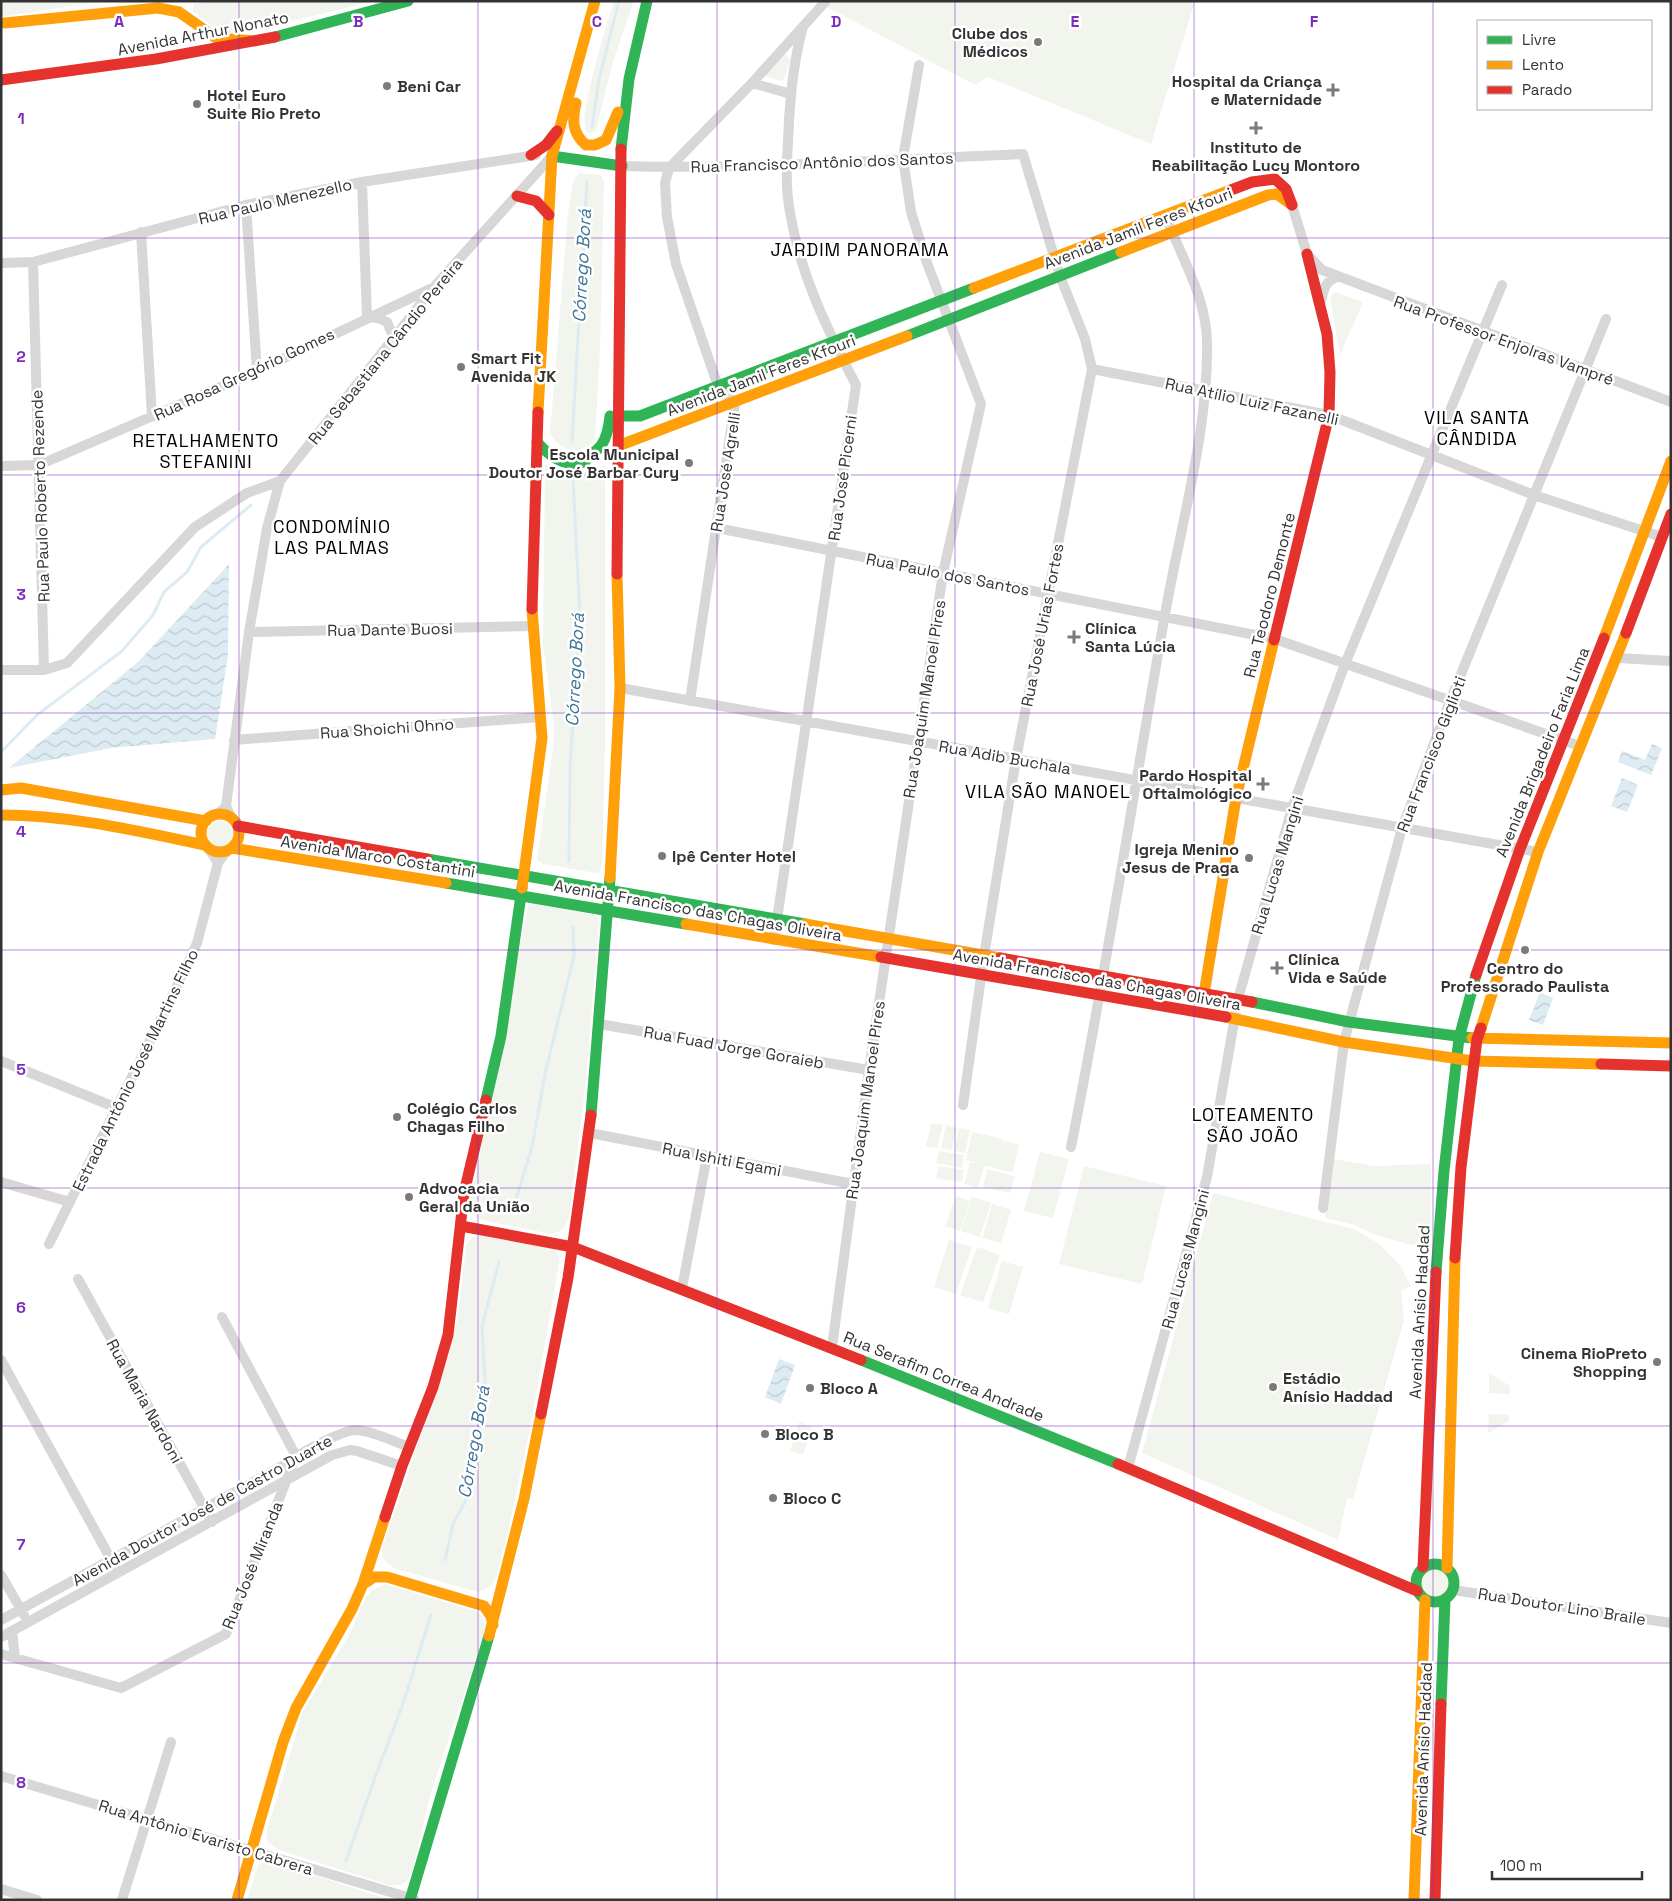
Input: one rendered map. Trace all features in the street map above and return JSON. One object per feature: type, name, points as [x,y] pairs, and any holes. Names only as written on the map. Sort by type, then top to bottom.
[{"type":"main road","points":[[3,23],[136,1]]},
{"type":"main road","name":"Avenida Arthur Nonato","points":[[1,80],[118,66],[256,41],[310,29],[408,1]]},
{"type":"main road","points":[[237,1900],[296,1708],[352,1609],[363,1584],[402,1466],[433,1387],[448,1335],[464,1193],[501,1036],[522,876],[540,764],[540,717],[532,626],[540,343],[552,156],[595,1]]},
{"type":"main road","points":[[412,1899],[501,1595],[549,1385],[573,1247],[590,1133],[608,910],[620,688],[617,600],[621,141],[626,101],[647,1]]},
{"type":"main road","points":[[3,23],[164,8],[181,12],[215,37],[256,41]]},
{"type":"main road","points":[[578,64],[581,84],[572,118],[574,131],[583,143],[593,146],[606,140],[616,115],[626,101]]},
{"type":"main road","points":[[532,155],[546,145],[560,125]]},
{"type":"main road","points":[[552,156],[622,166]]},
{"type":"main road","name":"Avenida Jamil Feres Kfouri","points":[[619,416],[640,416],[1263,179],[1275,179],[1281,183],[1286,189],[1292,205]]},
{"type":"main road","name":"Avenida Jamil Feres Kfouri","points":[[575,464],[598,457],[618,446],[735,403],[1268,195],[1277,194],[1292,205]]},
{"type":"main road","points":[[517,196],[534,199],[543,206],[549,215]]},
{"type":"main road","name":"Rua Teodoro Demonte","points":[[1204,994],[1236,798],[1329,415],[1332,380],[1327,326],[1307,254]]},
{"type":"main road","points":[[537,442],[552,459],[564,464],[575,464],[598,452],[607,438],[610,410],[620,382]]},
{"type":"main road","name":"Avenida Brigadeiro Faria Lima","points":[[1456,1059],[1459,1038],[1479,963],[1520,849],[1599,652],[1671,461]]},
{"type":"main road","name":"Avenida Brigadeiro Faria Lima","points":[[1473,1061],[1477,1040],[1538,852],[1617,658],[1671,514]]},
{"type":"main road","points":[[1599,652],[1617,658]]},
{"type":"main road","points":[[1,790],[21,788],[206,822]]},
{"type":"main road","points":[[1,815],[25,815],[111,826],[207,847],[229,850],[239,838],[234,822],[217,815],[206,822],[201,833],[207,847]]},
{"type":"main road","name":"Avenida Marco Costantini","points":[[234,822],[522,876]]},
{"type":"main road","name":"Avenida Marco Costantini","points":[[229,850],[520,895]]},
{"type":"main road","points":[[486,889],[490,870]]},
{"type":"main road","name":"Avenida Francisco das Chagas Oliveira","points":[[522,876],[1238,999],[1349,1022],[1459,1038],[1477,1040],[1671,1043]]},
{"type":"main road","name":"Avenida Francisco das Chagas Oliveira","points":[[520,895],[1234,1018],[1344,1042],[1456,1059],[1671,1066]]},
{"type":"main road","points":[[1560,1041],[1560,1063]]},
{"type":"main road","name":"Avenida Anísio Haddad","points":[[1423,1567],[1437,1267],[1444,1171],[1456,1059]]},
{"type":"main road","name":"Avenida Anísio Haddad","points":[[1447,1568],[1454,1267],[1461,1167],[1473,1061]]},
{"type":"main road","name":"Rua Serafim Correa Andrade","points":[[461,1226],[573,1247],[682,1288],[832,1347],[1412,1586]]},
{"type":"main road","points":[[1437,1267],[1454,1267]]},
{"type":"main road","points":[[373,1554],[378,1567],[387,1577]]},
{"type":"main road","points":[[1435,1563],[1447,1568],[1454,1578],[1453,1590],[1445,1599],[1432,1602],[1425,1600],[1412,1586],[1423,1567],[1435,1563]]},
{"type":"main road","points":[[363,1584],[374,1577],[387,1577],[484,1606],[489,1612],[493,1625]]},
{"type":"main road","points":[[484,1606],[501,1595]]},
{"type":"main road","name":"Avenida Anísio Haddad","points":[[1435,1900],[1445,1599]]},
{"type":"main road","name":"Avenida Anísio Haddad","points":[[1414,1900],[1425,1600]]},
{"type":"main road","points":[[1416,1840],[1436,1842]]},
{"type":"street","points":[[669,168],[752,83],[826,1]]},
{"type":"street","name":"Rua José Picerni","points":[[774,940],[856,385],[833,342],[820,312],[800,255],[789,211],[787,165],[791,94],[794,59],[803,27]]},
{"type":"street","name":"Rua Joaquim Manoel Pires","points":[[832,1347],[869,1070],[944,573],[981,404],[927,263],[911,212],[903,158],[919,65]]},
{"type":"street","points":[[752,83],[791,94]]},
{"type":"street","name":"Rua Francisco Antônio dos Santos","points":[[622,166],[669,168],[787,165],[903,158],[1023,154]]},
{"type":"street","name":"Rua José Urias Fortes","points":[[963,1105],[984,956],[1016,759],[1092,369],[1085,339],[1060,276],[1023,154]]},
{"type":"street","name":"Rua Paulo Menezello","points":[[1,263],[33,262],[141,232],[246,206],[362,182],[532,155],[552,156]]},
{"type":"street","name":"Rua Sebastiana Cândio Pereira","points":[[280,480],[434,287],[552,156]]},
{"type":"street","name":"Rua José Agrelli","points":[[669,168],[665,183],[666,208],[676,264],[718,386],[735,403],[690,701]]},
{"type":"street","points":[[362,182],[367,317],[378,318],[387,322],[393,336]]},
{"type":"street","name":"Rua Teodoro Demonte","points":[[1292,205],[1307,254]]},
{"type":"street","points":[[246,206],[257,371]]},
{"type":"street","points":[[1071,1147],[1102,996],[1164,617],[1194,470],[1205,390],[1207,340],[1202,310],[1194,284],[1165,215]]},
{"type":"street","points":[[141,232],[152,416]]},
{"type":"street","name":"Rua Professor Enjolras Vampré","points":[[1307,254],[1322,270],[1337,277],[1671,402]]},
{"type":"street","name":"Rua Paulo Roberto Rezende","points":[[33,262],[44,670]]},
{"type":"street","points":[[1321,303],[1325,286],[1330,279],[1337,277]]},
{"type":"street","name":"Rua Lucas Mangini","points":[[1128,1468],[1207,1177],[1238,999],[1292,808],[1345,664],[1502,285]]},
{"type":"street","name":"Rua Rosa Gregório Gomes","points":[[39,465],[257,371],[367,317],[434,287]]},
{"type":"street","name":"Rua Francisco Giglioti","points":[[1323,1208],[1344,1042],[1402,828],[1450,701],[1606,319]]},
{"type":"street","name":"Rua Atílio Luiz Fazanelli","points":[[1092,369],[1329,415],[1534,495],[1662,537]]},
{"type":"street","points":[[1,466],[39,465]]},
{"type":"street","points":[[234,822],[226,806],[234,740],[249,632],[267,528],[280,480]]},
{"type":"street","points":[[1,670],[44,670],[67,663],[195,526],[247,493],[280,480]]},
{"type":"street","name":"Rua Paulo dos Santos","points":[[716,528],[1275,639],[1580,746]]},
{"type":"street","name":"Rua Dante Buosi","points":[[249,632],[532,626]]},
{"type":"street","points":[[1617,658],[1671,661]]},
{"type":"street","name":"Rua Adib Buchala","points":[[620,688],[1538,852]]},
{"type":"street","name":"Rua Shoichi Ohno","points":[[234,740],[540,717]]},
{"type":"street","points":[[217,815],[226,806]]},
{"type":"street","points":[[207,847],[218,863]]},
{"type":"street","name":"Estrada Antônio José Martins Filho","points":[[49,1244],[197,943],[218,863],[229,850]]},
{"type":"street","name":"Rua Fuad Jorge Goraieb","points":[[599,1024],[869,1070]]},
{"type":"street","points":[[1,1061],[117,1108]]},
{"type":"street","name":"Rua Ishiti Egami","points":[[590,1133],[853,1184]]},
{"type":"street","points":[[682,1288],[707,1156]]},
{"type":"street","points":[[1,1182],[70,1202]]},
{"type":"street","name":"Rua Maria Nardoni","points":[[78,1279],[212,1522]]},
{"type":"street","points":[[222,1317],[296,1456]]},
{"type":"street","points":[[1,1360],[118,1572]]},
{"type":"street","points":[[346,1431],[350,1450]]},
{"type":"street","name":"Avenida Doutor José de Castro Duarte","points":[[1,1620],[205,1509],[296,1456],[346,1431],[362,1431],[409,1447]]},
{"type":"street","name":"Avenida Doutor José de Castro Duarte","points":[[1,1637],[332,1455],[350,1450],[402,1466]]},
{"type":"street","name":"Rua José Miranda","points":[[1,1654],[121,1688],[226,1634],[296,1456]]},
{"type":"street","points":[[1,1574],[28,1622]]},
{"type":"street","name":"Rua Doutor Lino Braile","points":[[1453,1590],[1671,1623]]},
{"type":"street","points":[[12,1631],[15,1658]]},
{"type":"street","points":[[122,1900],[171,1742]]},
{"type":"street","name":"Rua Antônio Evaristo Cabrera","points":[[1,1776],[412,1899]]},
{"type":"street","points":[[1,1889],[37,1900]]},
{"type":"shaded area","points":[[1,1],[104,1],[1,17]]},
{"type":"shaded area","points":[[210,1],[375,1],[241,33],[221,33],[193,11],[193,4]]},
{"type":"shaded area","points":[[614,1],[634,1],[613,61],[596,131],[589,133],[585,128],[587,103],[595,65]]},
{"type":"shaded area","name":"Clube dos Médicos","points":[[833,1],[1195,1],[1151,144],[988,77],[975,85],[827,7]]},
{"type":"shaded area","points":[[786,54],[790,59],[786,75],[782,81],[764,76],[782,55]]},
{"type":"shaded area","points":[[578,173],[601,175],[604,181],[600,350],[595,440],[584,449],[571,450],[559,444],[550,433],[568,214],[573,183]]},
{"type":"shaded area","points":[[1335,292],[1363,302],[1340,355],[1330,298]]},
{"type":"shaded area","points":[[545,464],[568,474],[584,472],[605,465],[605,746],[602,865],[600,871],[596,873],[543,864],[537,860],[553,748],[554,724],[543,646]]},
{"type":"shaded area","points":[[220,821],[229,825],[233,834],[229,843],[220,847],[211,843],[207,834],[211,825]]},
{"type":"shaded area","points":[[534,904],[595,915],[599,920],[586,1080],[569,1218],[563,1230],[551,1234],[482,1220],[473,1215],[469,1208],[528,905]]},
{"type":"shaded area","points":[[931,1123],[943,1125],[937,1148],[926,1146]]},
{"type":"shaded area","points":[[946,1125],[957,1128],[952,1150],[941,1148]]},
{"type":"shaded area","points":[[959,1128],[970,1130],[965,1153],[954,1151]]},
{"type":"shaded area","points":[[972,1132],[1003,1139],[997,1168],[984,1166],[978,1188],[964,1184],[970,1162],[981,1164],[966,1160]]},
{"type":"shaded area","points":[[1003,1141],[1019,1144],[1013,1172],[997,1169]]},
{"type":"shaded area","points":[[939,1151],[964,1155],[962,1168],[936,1163]]},
{"type":"shaded area","points":[[1040,1152],[1069,1159],[1053,1218],[1024,1211]]},
{"type":"shaded area","points":[[1333,1159],[1374,1166],[1431,1164],[1430,1250],[1373,1234],[1355,1225],[1325,1218]]},
{"type":"shaded area","points":[[939,1166],[964,1170],[962,1182],[936,1178]]},
{"type":"shaded area","points":[[1084,1166],[1166,1186],[1142,1284],[1059,1264]]},
{"type":"shaded area","points":[[987,1169],[1015,1176],[1010,1193],[983,1187]]},
{"type":"shaded area","name":"Estádio Anísio Haddad","points":[[1213,1193],[1354,1229],[1378,1243],[1400,1265],[1411,1286],[1401,1291],[1404,1320],[1353,1499],[1347,1498],[1338,1540],[1142,1453]]},
{"type":"shaded area","points":[[956,1196],[970,1201],[960,1231],[945,1226]]},
{"type":"shaded area","points":[[972,1197],[991,1203],[980,1237],[961,1231]]},
{"type":"shaded area","points":[[992,1204],[1011,1210],[1001,1243],[982,1238]]},
{"type":"shaded area","points":[[479,1235],[554,1249],[560,1258],[531,1423],[508,1532],[495,1580],[491,1586],[478,1592],[397,1569],[385,1561],[382,1556],[382,1548],[449,1354],[458,1317],[466,1245],[473,1237]]},
{"type":"shaded area","points":[[949,1240],[972,1247],[956,1294],[934,1287]]},
{"type":"shaded area","points":[[977,1247],[1000,1255],[983,1302],[960,1295]]},
{"type":"shaded area","points":[[1002,1261],[1023,1267],[1009,1314],[988,1308]]},
{"type":"shaded area","points":[[1489,1373],[1510,1386],[1510,1394],[1489,1393]]},
{"type":"shaded area","points":[[1489,1414],[1509,1415],[1509,1421],[1488,1433]]},
{"type":"shaded area","points":[[799,1422],[812,1427],[803,1455],[790,1451]]},
{"type":"shaded area","points":[[1435,1568],[1446,1572],[1450,1583],[1446,1594],[1435,1598],[1424,1594],[1420,1583],[1424,1572]]},
{"type":"shaded area","points":[[385,1584],[475,1611],[484,1621],[484,1634],[432,1789],[412,1871],[408,1879],[401,1885],[389,1885],[279,1850],[268,1842],[266,1834],[303,1711],[347,1639],[366,1597],[372,1590]]},
{"type":"shaded area","points":[[269,1861],[390,1900],[247,1900],[258,1865]]},
{"type":"water","points":[[229,564],[228,655],[215,739],[111,748],[9,768],[138,662]]},
{"type":"water","points":[[1652,744],[1662,748],[1651,775],[1618,762],[1622,751],[1645,760]]},
{"type":"water","points":[[1622,778],[1638,785],[1627,812],[1611,806]]},
{"type":"water","points":[[1540,992],[1553,998],[1543,1025],[1529,1020]]},
{"type":"water","points":[[779,1359],[795,1365],[781,1404],[765,1397]]},
{"type":"waterway","name":"Córrego Borá","points":[[592,127],[599,79],[619,1]]},
{"type":"waterway","name":"Córrego Borá","points":[[572,440],[587,182]]},
{"type":"waterway","name":"Córrego Borá","points":[[569,861],[570,766],[580,617],[573,478]]},
{"type":"waterway","points":[[1,752],[37,715],[122,651],[153,615],[164,592],[187,572],[201,547],[251,505]]},
{"type":"waterway","name":"Córrego Borá","points":[[512,1212],[532,1147],[545,1074],[574,956],[573,927]]},
{"type":"waterway","name":"Córrego Borá","points":[[445,1560],[453,1524],[465,1502],[481,1422],[485,1383],[482,1326],[499,1262]]},
{"type":"waterway","name":"Córrego Borá","points":[[346,1861],[403,1704],[431,1615]]},
{"type":"traffic: fast","points":[[275,37],[408,1]]},
{"type":"traffic: fast","points":[[621,149],[629,79],[647,1]]},
{"type":"traffic: fast","points":[[552,156],[622,166]]},
{"type":"traffic: fast","points":[[907,336],[1121,252]]},
{"type":"traffic: fast","points":[[619,416],[640,416],[974,288]]},
{"type":"traffic: fast","points":[[575,464],[591,455],[601,446],[607,434],[610,416]]},
{"type":"traffic: fast","points":[[537,442],[547,453],[558,460],[571,463],[585,462]]},
{"type":"traffic: fast","points":[[427,859],[805,924]]},
{"type":"traffic: fast","points":[[591,1115],[610,878]]},
{"type":"traffic: fast","points":[[446,883],[686,924]]},
{"type":"traffic: fast","points":[[486,1100],[501,1036],[522,888]]},
{"type":"traffic: fast","points":[[1436,1272],[1444,1171],[1459,1038],[1476,975]]},
{"type":"traffic: fast","points":[[1252,1002],[1349,1022],[1472,1038]]},
{"type":"traffic: fast","points":[[861,1360],[1118,1464]]},
{"type":"traffic: fast","points":[[1435,1564],[1449,1569],[1454,1583],[1449,1597],[1435,1602],[1421,1597],[1416,1583],[1421,1569],[1435,1564]]},
{"type":"traffic: fast","points":[[1441,1704],[1445,1599]]},
{"type":"traffic: fast","points":[[410,1900],[489,1636]]},
{"type":"traffic: slow","points":[[538,412],[552,156],[595,1]]},
{"type":"traffic: slow","points":[[5,23],[158,8],[179,12],[216,38],[255,41]]},
{"type":"traffic: slow","points":[[576,103],[574,126],[578,136],[586,145],[595,145],[606,140],[618,112]]},
{"type":"traffic: slow","points":[[974,288],[1231,190]]},
{"type":"traffic: slow","points":[[1121,252],[1268,195],[1277,194],[1292,205]]},
{"type":"traffic: slow","points":[[618,446],[907,336]]},
{"type":"traffic: slow","points":[[1604,638],[1671,461]]},
{"type":"traffic: slow","points":[[610,878],[620,688],[617,574]]},
{"type":"traffic: slow","points":[[522,888],[542,738],[532,609]]},
{"type":"traffic: slow","points":[[1481,1028],[1538,852],[1626,633]]},
{"type":"traffic: slow","points":[[1204,994],[1236,798],[1274,640]]},
{"type":"traffic: slow","points":[[1,790],[21,788],[206,821]]},
{"type":"traffic: slow","points":[[220,814],[233,820],[239,833],[233,846],[220,852],[207,846],[201,833],[207,820],[220,814]]},
{"type":"traffic: slow","points":[[1,815],[78,821],[129,829],[205,845]]},
{"type":"traffic: slow","points":[[232,848],[446,883]]},
{"type":"traffic: slow","points":[[686,924],[881,957]]},
{"type":"traffic: slow","points":[[805,924],[1000,958]]},
{"type":"traffic: slow","points":[[1226,1017],[1344,1042],[1473,1061],[1601,1064]]},
{"type":"traffic: slow","points":[[1472,1038],[1671,1043]]},
{"type":"traffic: slow","points":[[1447,1568],[1455,1258]]},
{"type":"traffic: slow","points":[[489,1636],[524,1499],[541,1414]]},
{"type":"traffic: slow","points":[[237,1900],[283,1742],[296,1708],[352,1609],[363,1584],[385,1517]]},
{"type":"traffic: slow","points":[[363,1584],[374,1577],[387,1577],[484,1606],[491,1616],[493,1625]]},
{"type":"traffic: slow","points":[[1414,1900],[1425,1600]]},
{"type":"traffic: jam","points":[[1,80],[156,59],[275,37]]},
{"type":"traffic: jam","points":[[531,155],[546,145],[557,131]]},
{"type":"traffic: jam","points":[[617,574],[621,149]]},
{"type":"traffic: jam","points":[[1231,190],[1252,182],[1275,179],[1286,189],[1292,205]]},
{"type":"traffic: jam","points":[[517,196],[536,201],[549,215]]},
{"type":"traffic: jam","points":[[1274,640],[1329,415],[1330,372],[1327,334],[1307,254]]},
{"type":"traffic: jam","points":[[532,609],[538,412]]},
{"type":"traffic: jam","points":[[1626,633],[1671,514]]},
{"type":"traffic: jam","points":[[1476,975],[1520,849],[1604,638]]},
{"type":"traffic: jam","points":[[238,826],[427,859]]},
{"type":"traffic: jam","points":[[881,957],[1226,1017]]},
{"type":"traffic: jam","points":[[1000,958],[1252,1002]]},
{"type":"traffic: jam","points":[[1455,1258],[1461,1167],[1477,1039],[1481,1028]]},
{"type":"traffic: jam","points":[[1601,1064],[1671,1066]]},
{"type":"traffic: jam","points":[[385,1517],[402,1466],[433,1387],[448,1335],[464,1193],[486,1100]]},
{"type":"traffic: jam","points":[[541,1414],[568,1278],[591,1115]]},
{"type":"traffic: jam","points":[[461,1226],[573,1247],[861,1360]]},
{"type":"traffic: jam","points":[[1423,1567],[1436,1272]]},
{"type":"traffic: jam","points":[[1118,1464],[1417,1591]]},
{"type":"traffic: jam","points":[[1435,1900],[1441,1704]]},
{"type":"place","name":"Clube dos Médicos","points":[[1038,42]]},
{"type":"place","name":"Beni Car","points":[[387,86]]},
{"type":"place","name":"Hospital da Criança e Maternidade","points":[[1333,90]]},
{"type":"place","name":"Hotel Euro Suite Rio Preto","points":[[197,104]]},
{"type":"place","name":"Instituto de Reabilitação Lucy Montoro","points":[[1256,128]]},
{"type":"place","name":"Smart Fit Avenida JK","points":[[461,367]]},
{"type":"place","name":"Escola Municipal Doutor José Barbar Cury","points":[[689,463]]},
{"type":"place","name":"Clínica Santa Lúcia","points":[[1074,637]]},
{"type":"place","name":"Pardo Hospital Oftalmológico","points":[[1263,784]]},
{"type":"place","name":"Ipê Center Hotel","points":[[662,856]]},
{"type":"place","name":"Igreja Menino Jesus de Praga","points":[[1249,858]]},
{"type":"place","name":"Centro do Professorado Paulista","points":[[1525,950]]},
{"type":"place","name":"Clínica Vida e Saúde","points":[[1277,968]]},
{"type":"place","name":"Colégio Carlos Chagas Filho","points":[[397,1117]]},
{"type":"place","name":"Advocacia Geral da União","points":[[409,1197]]},
{"type":"place","name":"Cinema RioPreto Shopping","points":[[1657,1362]]},
{"type":"place","name":"Estádio Anísio Haddad","points":[[1273,1387]]},
{"type":"place","name":"Bloco A","points":[[810,1388]]},
{"type":"place","name":"Bloco B","points":[[765,1434]]},
{"type":"place","name":"Bloco C","points":[[773,1498]]},
{"type":"district","name":"JARDIM PANORAMA","points":[[860,250]]},
{"type":"district","name":"VILA SANTA CÂNDIDA","points":[[1477,428]]},
{"type":"district","name":"RETALHAMENTO STEFANINI","points":[[206,451]]},
{"type":"district","name":"CONDOMÍNIO LAS PALMAS","points":[[332,537]]},
{"type":"district","name":"VILA SÃO MANOEL","points":[[1048,792]]},
{"type":"district","name":"LOTEAMENTO SÃO JOÃO","points":[[1253,1125]]}]
